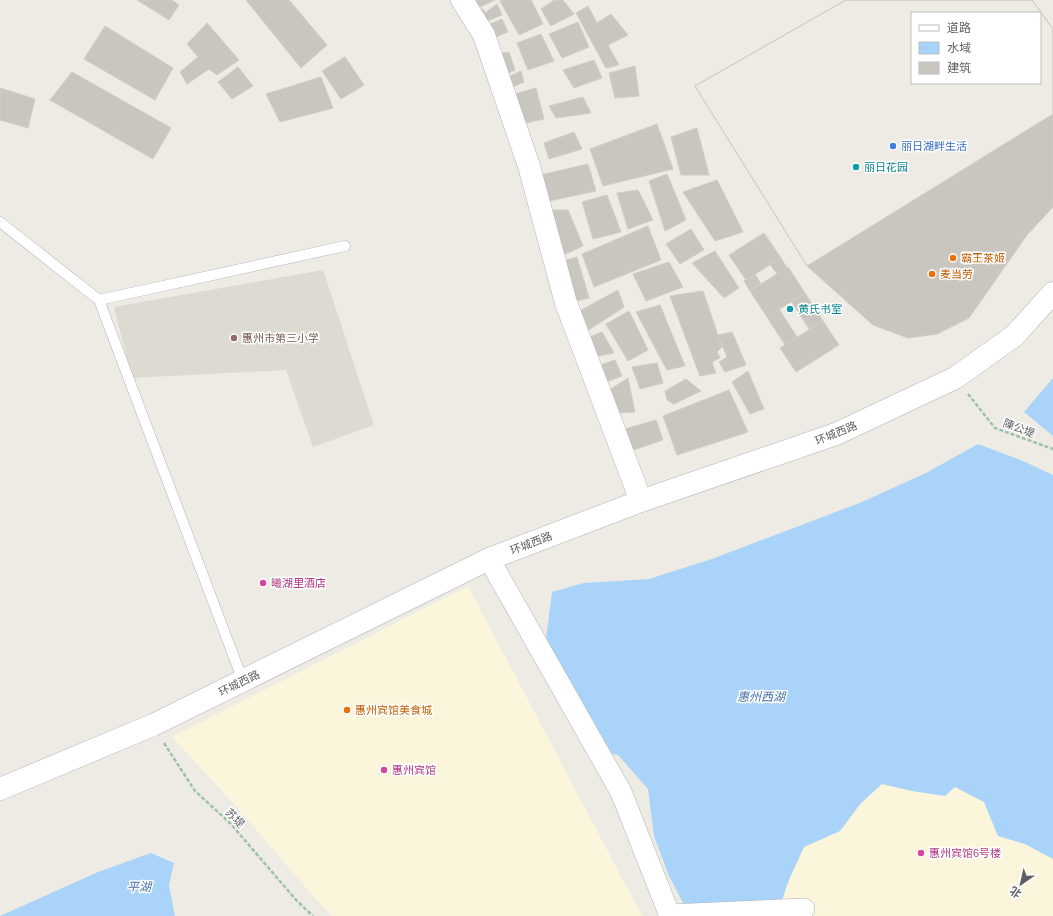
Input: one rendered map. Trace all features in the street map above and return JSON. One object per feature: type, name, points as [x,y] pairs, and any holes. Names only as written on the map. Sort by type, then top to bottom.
[{"type":"main road","points":[[462,0],[484,35],[529,166],[566,303],[641,501]]},
{"type":"main road","name":"环城西路","points":[[0,789],[153,725],[490,559],[641,501],[836,434],[955,378],[1014,336],[1053,293]]},
{"type":"street","points":[[490,559],[621,792],[670,915],[804,909]]},
{"type":"lane","points":[[0,222],[99,300],[243,681]]},
{"type":"lane","points":[[99,300],[345,246]]},
{"type":"path","name":"陳公堤","points":[[955,378],[995,428],[1053,449]]},
{"type":"path","name":"苏堤","points":[[153,725],[195,791],[230,823],[297,901],[313,916]]},
{"type":"shaded area","name":"惠州市第三小学","points":[[323,270],[374,425],[313,447],[286,370],[132,378],[114,307]]},
{"type":"shaded area","name":"惠州宾馆","points":[[468,586],[642,916],[332,916],[233,803],[172,737]]},
{"type":"shaded area","name":"惠州宾馆6号楼","points":[[882,784],[912,791],[955,787],[984,802],[998,836],[1025,844],[1053,859],[1053,916],[777,916],[788,882],[804,847],[840,831],[861,803]]},
{"type":"water","points":[[1053,378],[1053,436],[1024,412]]},
{"type":"water","name":"惠州西湖","points":[[978,444],[1023,461],[1053,475],[1053,859],[1025,844],[998,836],[984,802],[955,787],[945,796],[912,791],[882,784],[861,803],[840,831],[804,847],[788,882],[777,916],[690,916],[669,876],[654,836],[648,789],[618,755],[598,750],[546,639],[552,592],[584,583],[649,579],[712,559],[862,502],[926,473]]},
{"type":"water","name":"平湖","points":[[151,853],[174,863],[169,885],[175,916],[0,916],[98,872]]},
{"type":"building","points":[[137,0],[172,0],[179,5],[169,20]]},
{"type":"building","points":[[246,0],[289,0],[327,45],[301,68]]},
{"type":"building","points":[[467,0],[495,0],[474,10]]},
{"type":"building","points":[[531,0],[543,24],[519,35],[500,1]]},
{"type":"building","points":[[554,0],[563,0],[574,14],[551,26],[541,9]]},
{"type":"building","name":"丽日湖畔生活","points":[[846,0],[1032,0],[1041,12],[911,12],[911,84],[1041,84],[1041,12],[1053,29],[1053,207],[1027,235],[969,318],[937,334],[908,338],[873,325],[807,266],[695,86]]},
{"type":"building","name":"丽日湖畔生活","points":[[846,0],[1032,0],[1041,12],[911,12],[911,84],[1041,84],[1041,12],[1053,29],[1053,114],[807,266],[695,86]]},
{"type":"building","points":[[497,4],[502,15],[482,23],[473,13],[483,9],[485,13]]},
{"type":"building","points":[[588,6],[597,23],[611,14],[628,35],[608,45],[619,65],[606,68],[576,13]]},
{"type":"building","points":[[502,19],[508,32],[490,39],[483,27]]},
{"type":"building","points":[[578,22],[589,47],[562,58],[549,34]]},
{"type":"building","points":[[207,23],[239,60],[217,75],[209,69],[187,84],[180,72],[198,57],[187,44]]},
{"type":"building","points":[[105,26],[173,68],[155,100],[84,59]]},
{"type":"building","points":[[541,34],[554,61],[528,70],[517,43]]},
{"type":"building","points":[[509,52],[515,70],[504,75],[495,54]]},
{"type":"building","points":[[345,57],[364,85],[341,99],[322,71]]},
{"type":"building","points":[[594,60],[602,78],[574,88],[563,70]]},
{"type":"building","points":[[635,66],[639,96],[615,98],[609,73]]},
{"type":"building","points":[[238,67],[253,86],[232,99],[218,82]]},
{"type":"building","points":[[521,71],[524,82],[508,89],[502,80]]},
{"type":"building","points":[[72,72],[171,128],[153,159],[50,100]]},
{"type":"building","points":[[321,77],[333,108],[280,122],[266,94]]},
{"type":"building","points":[[0,88],[35,99],[28,128],[0,120]]},
{"type":"building","points":[[536,88],[544,119],[521,124],[511,95]]},
{"type":"building","points":[[583,97],[591,113],[556,118],[549,106]]},
{"type":"building","points":[[657,124],[673,169],[603,186],[590,149]]},
{"type":"building","points":[[697,128],[709,175],[681,175],[671,137]]},
{"type":"building","points":[[574,132],[582,149],[549,159],[544,143]]},
{"type":"building","points":[[588,164],[596,191],[549,201],[541,175]]},
{"type":"building","points":[[667,174],[686,220],[665,231],[649,181]]},
{"type":"building","points":[[717,180],[743,232],[715,241],[683,192]]},
{"type":"building","points":[[638,190],[653,220],[628,229],[617,193]]},
{"type":"building","points":[[607,195],[621,232],[593,239],[582,202]]},
{"type":"building","points":[[548,210],[568,210],[583,246],[561,256]]},
{"type":"building","points":[[648,226],[661,260],[594,287],[582,254]]},
{"type":"building","points":[[691,229],[704,250],[680,264],[666,244]]},
{"type":"building","points":[[764,233],[781,258],[746,280],[729,255]]},
{"type":"building","points":[[715,251],[739,288],[724,298],[692,263]]},
{"type":"building","points":[[577,257],[589,298],[572,302],[560,262]]},
{"type":"building","points":[[781,258],[787,268],[777,274],[770,264]]},
{"type":"building","points":[[669,262],[683,287],[646,301],[633,274]]},
{"type":"building","points":[[788,267],[805,293],[767,317],[750,291]]},
{"type":"building","points":[[755,274],[761,284],[750,291],[744,281]]},
{"type":"building","points":[[618,290],[624,307],[584,333],[574,314]]},
{"type":"building","points":[[703,291],[722,347],[717,352],[720,358],[712,362],[716,373],[700,376],[670,296]]},
{"type":"building","points":[[805,293],[823,321],[809,329],[791,301]]},
{"type":"building","points":[[660,305],[685,366],[667,370],[636,312]]},
{"type":"building","points":[[779,309],[797,337],[785,345],[767,317]]},
{"type":"building","points":[[629,311],[648,350],[628,361],[606,324]]},
{"type":"building","points":[[823,321],[839,345],[796,372],[780,348]]},
{"type":"building","points":[[602,332],[614,353],[593,357],[585,339]]},
{"type":"building","points":[[732,332],[746,365],[725,372],[719,362],[727,357],[718,335]]},
{"type":"building","points":[[615,360],[622,376],[601,384],[594,367]]},
{"type":"building","points":[[657,363],[663,383],[640,389],[632,367]]},
{"type":"building","points":[[748,371],[764,409],[750,414],[732,382]]},
{"type":"building","points":[[628,378],[635,412],[616,413],[606,392]]},
{"type":"building","points":[[686,379],[701,391],[674,404],[667,400],[665,391]]},
{"type":"building","points":[[729,390],[748,432],[677,455],[663,416]]},
{"type":"building","points":[[656,420],[663,440],[633,450],[625,429]]},
{"type":"place","name":"丽日湖畔生活","points":[[893,146]]},
{"type":"place","name":"丽日花园","points":[[856,167]]},
{"type":"place","name":"霸王茶姬","points":[[953,258]]},
{"type":"place","name":"麦当劳","points":[[932,274]]},
{"type":"place","name":"黄氏书室","points":[[790,309]]},
{"type":"place","name":"惠州市第三小学","points":[[234,338]]},
{"type":"place","name":"曦湖里酒店","points":[[263,583]]},
{"type":"place","name":"惠州宾馆美食城","points":[[347,710]]},
{"type":"place","name":"惠州宾馆","points":[[384,770]]},
{"type":"place","name":"惠州宾馆6号楼","points":[[921,853]]}]
